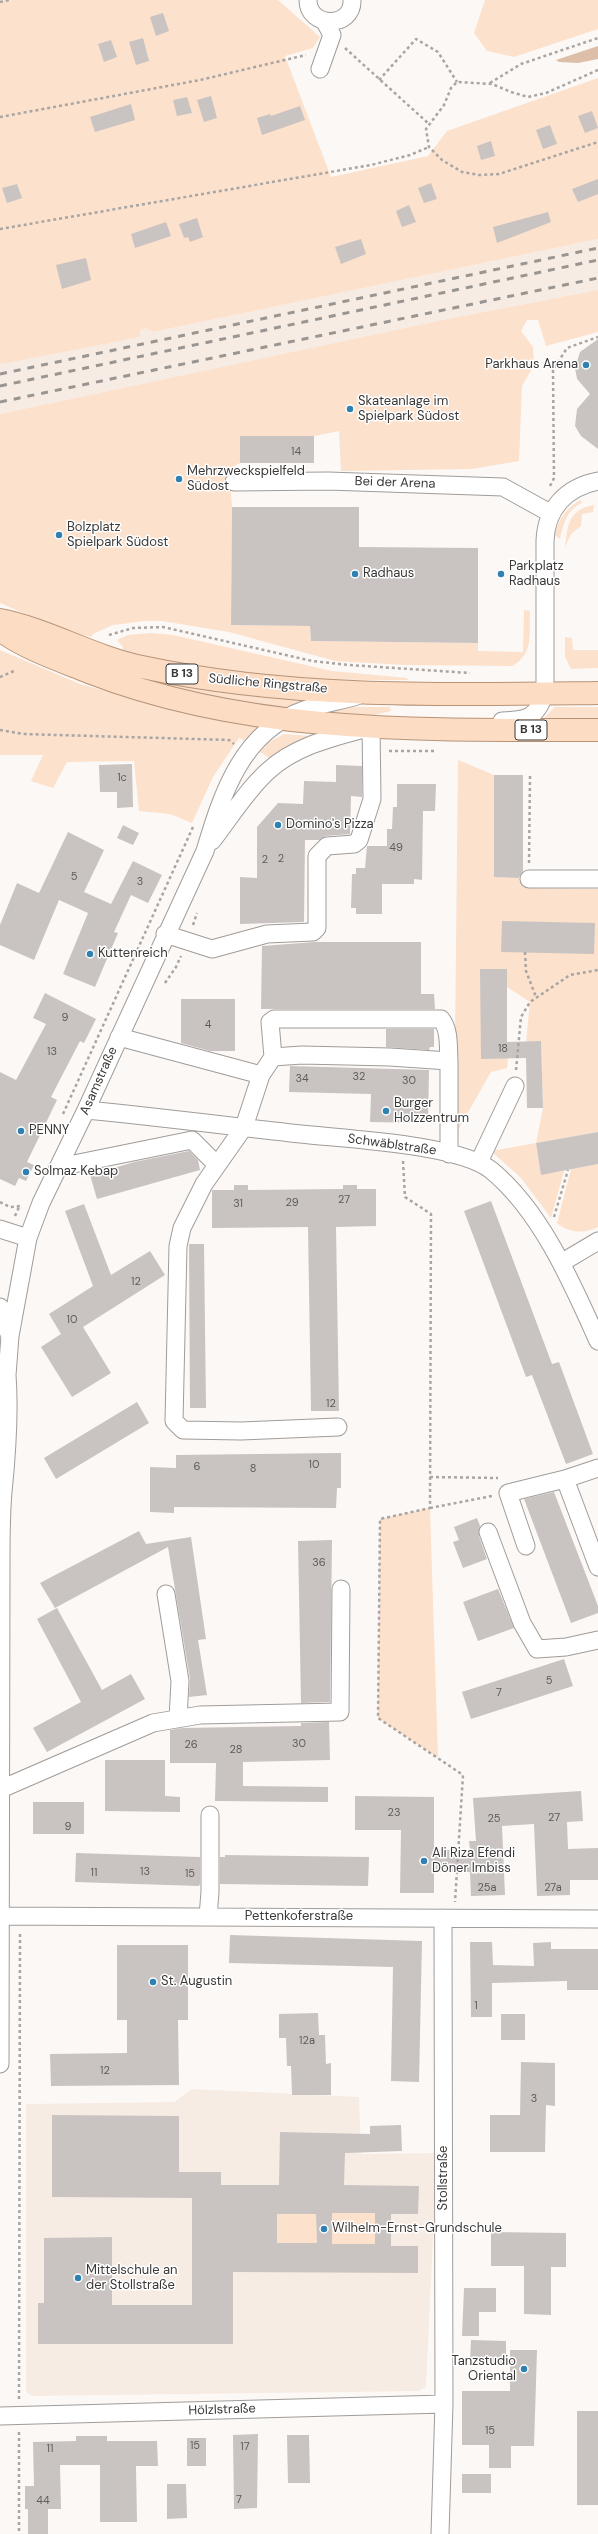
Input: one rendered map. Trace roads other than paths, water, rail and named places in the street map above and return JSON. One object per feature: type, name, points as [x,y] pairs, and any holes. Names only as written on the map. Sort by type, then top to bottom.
[{"type":"main road","name":"Südliche Ringstraße","points":[[0,620],[141,667],[198,678],[371,693],[598,693]]},
{"type":"main road","name":"B 13","points":[[0,630],[12,638],[65,663],[139,689],[210,708],[286,719],[371,727],[463,730],[598,730]]},
{"type":"street","points":[[308,0],[311,13],[328,28]]},
{"type":"street","points":[[320,69],[328,28],[343,18],[350,10],[352,0]]},
{"type":"street","name":"Bei der Arena","points":[[234,482],[328,481],[503,487],[545,510]]},
{"type":"street","points":[[463,730],[487,721],[518,721],[532,717],[541,704],[545,694],[545,510],[570,491],[586,484],[598,481]]},
{"type":"street","name":"Asamstraße","points":[[0,2064],[0,1563],[2,1483],[6,1475],[9,1395],[4,1382],[10,1336],[28,1238],[41,1203],[86,1110],[165,934],[205,850],[226,788],[245,752],[264,733],[303,710],[371,693]]},
{"type":"street","points":[[165,934],[212,949],[267,934],[313,932],[317,928],[317,856],[327,846],[354,844],[359,840],[372,799],[371,727]]},
{"type":"street","name":"Asamstraße","points":[[205,850],[268,770],[289,756],[319,742],[371,727]]},
{"type":"street","points":[[529,879],[598,879]]},
{"type":"street","points":[[338,1426],[183,1430],[174,1421],[178,1246],[182,1228],[193,1205],[217,1165],[244,1127],[261,1075],[273,1058],[270,1022],[274,1019],[441,1019],[445,1024],[448,1034],[449,1154]]},
{"type":"street","points":[[119,1038],[261,1075]]},
{"type":"street","points":[[273,1058],[302,1055],[383,1057],[449,1061]]},
{"type":"street","points":[[479,1162],[515,1086]]},
{"type":"street","name":"Schwäblstraße","points":[[86,1110],[402,1145],[466,1157],[479,1162],[491,1170],[522,1202],[561,1263],[598,1341]]},
{"type":"street","points":[[59,1167],[192,1140],[217,1165]]},
{"type":"street","points":[[0,1229],[28,1238]]},
{"type":"street","points":[[561,1263],[598,1241]]},
{"type":"street","points":[[0,1307],[10,1336]]},
{"type":"street","points":[[526,1546],[508,1492],[565,1479],[598,1468]]},
{"type":"street","points":[[565,1479],[598,1567]]},
{"type":"street","points":[[488,1532],[522,1623],[537,1649],[566,1647],[598,1640]]},
{"type":"street","points":[[1,1789],[153,1723],[200,1715],[340,1712],[341,1589]]},
{"type":"street","points":[[166,1594],[180,1681],[178,1719]]},
{"type":"street","points":[[208,1917],[210,1892],[210,1815]]},
{"type":"street","name":"Pettenkoferstraße","points":[[0,1916],[598,1919]]},
{"type":"street","name":"Stollstraße","points":[[440,2534],[444,2404],[448,1918]]},
{"type":"street","name":"Hölzlstraße","points":[[0,2416],[444,2404]]},
{"type":"railway","points":[[0,374],[598,248]]},
{"type":"railway","points":[[0,386],[598,260]]},
{"type":"railway","points":[[0,402],[598,278]]},
{"type":"place","name":"Parkhaus Arena","points":[[586,365]]},
{"type":"place","name":"Skateanlage im Spielpark Südost","points":[[350,409]]},
{"type":"place","name":"Mehrzweckspielfeld Südost","points":[[179,479]]},
{"type":"place","name":"Bolzplatz Spielpark Südost","points":[[59,535]]},
{"type":"place","name":"Radhaus","points":[[355,574]]},
{"type":"place","name":"Parkplatz Radhaus","points":[[501,574]]},
{"type":"place","name":"Domino's Pizza","points":[[278,825]]},
{"type":"place","name":"Kuttenreich","points":[[90,954]]},
{"type":"place","name":"Burger Holzzentrum","points":[[386,1111]]},
{"type":"place","name":"PENNY","points":[[21,1131]]},
{"type":"place","name":"Solmaz Kebap","points":[[26,1172]]},
{"type":"place","name":"Ali Riza Efendi Döner Imbiss","points":[[424,1861]]},
{"type":"place","name":"St. Augustin","points":[[153,1982]]},
{"type":"place","name":"Wilhelm-Ernst-Grundschule","points":[[324,2229]]},
{"type":"place","name":"Mittelschule an der Stollstraße","points":[[78,2278]]},
{"type":"place","name":"Tanzstudio Oriental","points":[[524,2369]]}]
